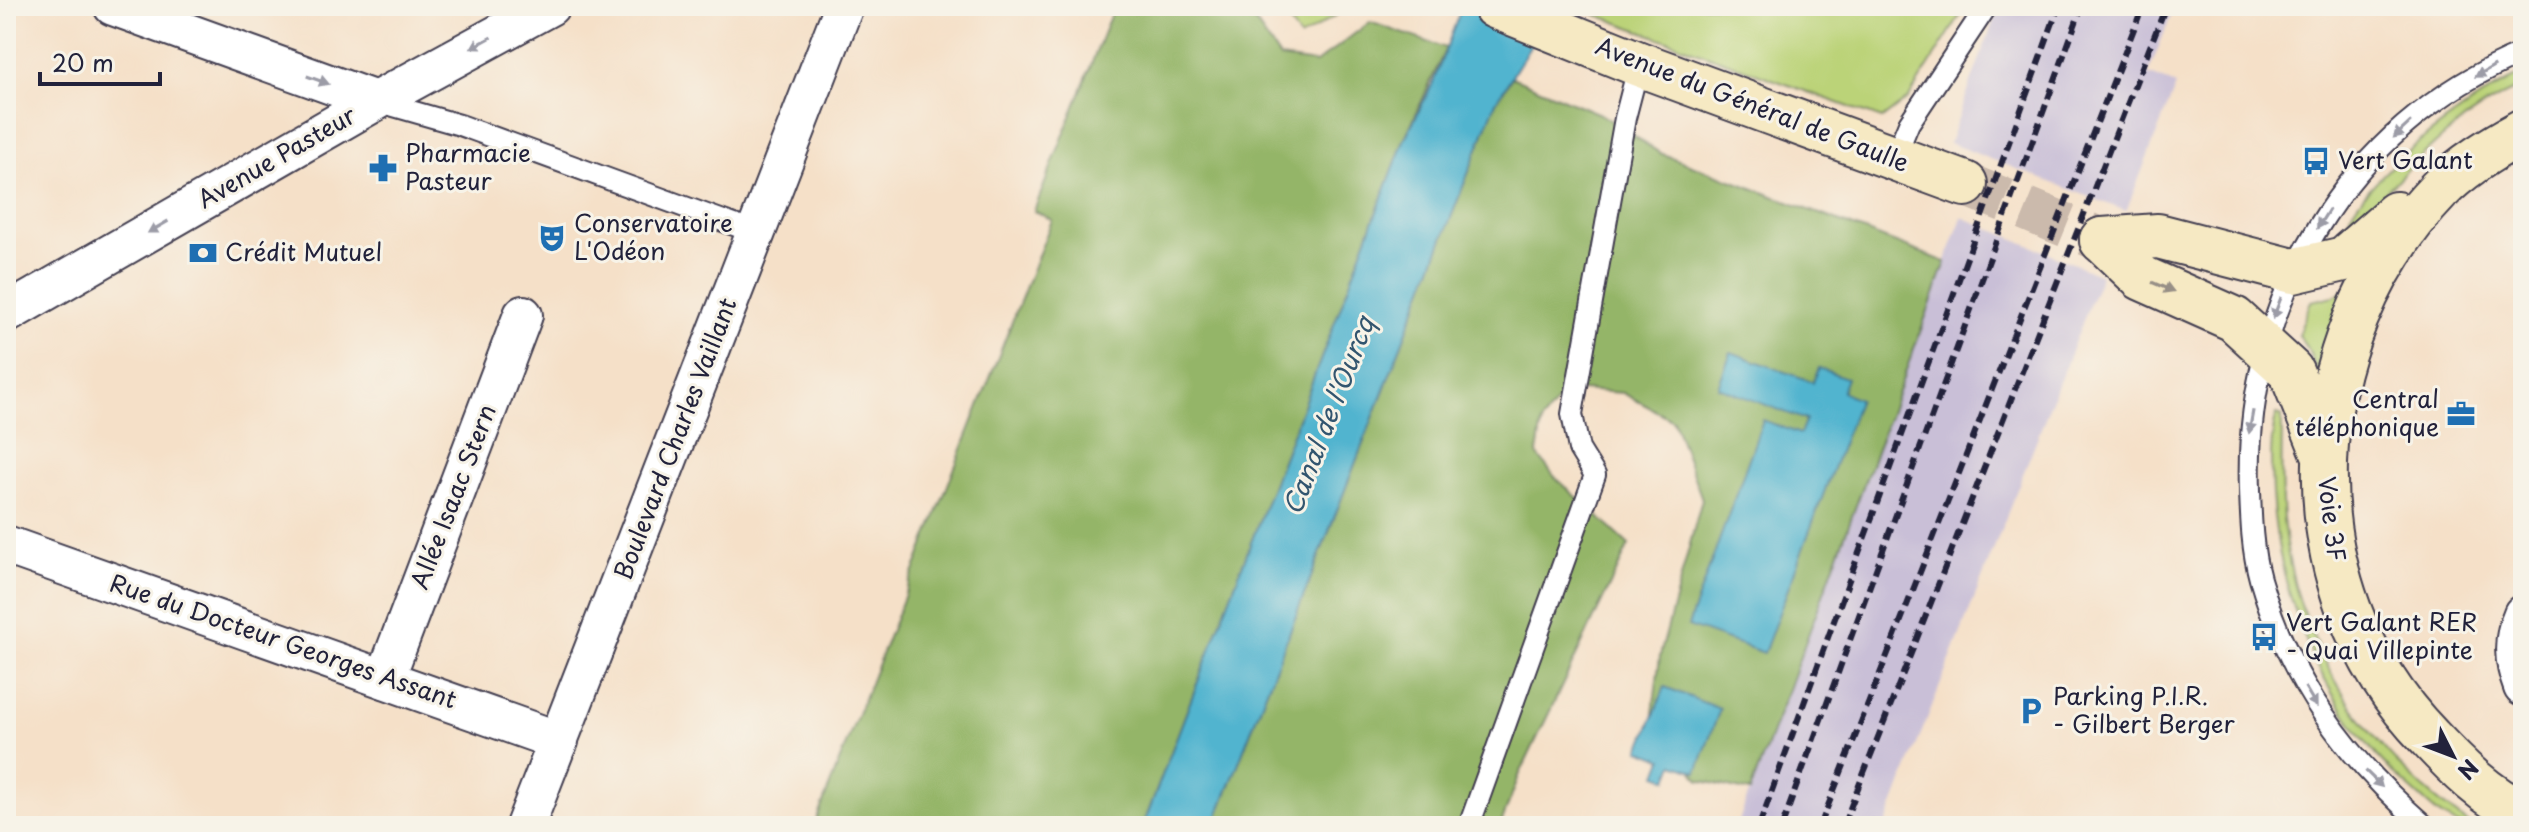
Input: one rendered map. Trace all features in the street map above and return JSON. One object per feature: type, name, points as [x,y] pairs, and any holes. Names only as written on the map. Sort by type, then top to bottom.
[{"type":"main road","name":"Avenue du Général de Gaulle","points":[[1495,6],[1639,64],[1965,184]]},
{"type":"main road","name":"Voie 3F","points":[[2523,131],[2495,147],[2439,189],[2380,267],[2340,356],[2323,451],[2329,543],[2355,631],[2403,710],[2467,776],[2523,814]]},
{"type":"main road","points":[[2323,451],[2291,371],[2264,345],[2220,311],[2142,278],[2102,240],[2158,236],[2293,271],[2318,268],[2344,259],[2389,218],[2439,189]]},
{"type":"main road","points":[[2467,776],[2497,826]]},
{"type":"street","points":[[113,6],[376,101]]},
{"type":"street","name":"Avenue Pasteur","points":[[6,314],[376,101],[550,6]]},
{"type":"street","name":"Boulevard Charles Vaillant","points":[[525,826],[844,6]]},
{"type":"street","name":"Allée Isaac Stern","points":[[385,679],[523,315]]},
{"type":"street","name":"Rue du Docteur Georges Assant","points":[[6,545],[559,741]]},
{"type":"street","points":[[2523,614],[2515,632],[2514,660],[2523,687]]},
{"type":"lane","points":[[1894,159],[1909,123],[1987,6]]},
{"type":"lane","points":[[2425,826],[2370,777],[2329,726],[2293,667],[2260,579],[2251,530],[2248,437],[2264,345],[2293,271],[2328,211],[2359,172],[2407,124],[2496,64],[2523,53]]},
{"type":"lane","points":[[1469,826],[1595,475],[1579,449],[1572,414],[1625,118],[1639,64]]},
{"type":"lane","points":[[376,101],[460,125],[756,233]]},
{"type":"shaded area","points":[[1999,6],[2175,6],[2148,74],[2176,85],[2126,211],[1949,143]]},
{"type":"shaded area","points":[[1962,217],[2101,275],[1885,826],[1737,826]]},
{"type":"green space","points":[[1114,6],[1244,6],[1280,58],[1316,63],[1370,22],[1446,48],[1405,138],[1143,826],[814,826],[1052,220],[1034,211]]},
{"type":"green space","points":[[1279,6],[1331,6],[1341,12],[1300,38]]},
{"type":"green space","points":[[1572,6],[1966,6],[1908,99],[1882,119]]},
{"type":"green space","points":[[2523,74],[2523,86],[2496,99],[2450,131],[2346,231],[2352,212],[2392,166],[2449,119]]},
{"type":"green space","points":[[1512,77],[1602,115],[1660,153],[1946,262],[1750,792],[1699,780],[1653,712],[1660,656],[1702,499],[1673,420],[1623,393],[1567,389],[1542,421],[1537,454],[1555,477],[1629,545],[1519,776],[1500,826],[1214,826],[1496,102]]},
{"type":"green space","points":[[2353,285],[2318,377],[2310,353],[2298,335],[2311,301],[2334,296]]},
{"type":"green space","points":[[2277,414],[2282,416],[2282,506],[2290,565],[2303,610],[2321,653],[2343,694],[2370,732],[2435,798],[2472,826],[2441,816],[2385,764],[2357,731],[2314,658],[2297,618],[2277,535],[2271,463]]},
{"type":"water","name":"Canal de l'Ourcq","points":[[1462,6],[1555,6],[1496,102],[1214,826],[1143,826],[1405,138],[1433,83]]},
{"type":"water","points":[[1731,352],[1813,382],[1819,368],[1847,378],[1842,392],[1859,399],[1764,653],[1688,626],[1763,420],[1800,434],[1806,420],[1718,387]]},
{"type":"water","points":[[1665,687],[1720,709],[1697,772],[1674,764],[1668,779],[1657,775],[1663,759],[1640,750]]},
{"type":"tunnel","points":[[1965,184],[2102,240]]},
{"type":"railway","points":[[1759,826],[2059,6]]},
{"type":"railway","points":[[1782,826],[2082,6]]},
{"type":"railway","points":[[1820,826],[2143,6]]},
{"type":"railway","points":[[1843,826],[2166,6]]},
{"type":"place","name":"Vert Galant","points":[[2316,161]]},
{"type":"place","name":"Pharmacie Pasteur","points":[[383,168]]},
{"type":"place","name":"Conservatoire L'Odéon","points":[[552,238]]},
{"type":"place","name":"Crédit Mutuel","points":[[203,253]]},
{"type":"place","name":"Central téléphonique","points":[[2461,414]]},
{"type":"place","name":"Vert Galant RER - Quai Villepinte","points":[[2264,637]]},
{"type":"place","name":"Parking P.I.R. - Gilbert Berger","points":[[2031,711]]}]
